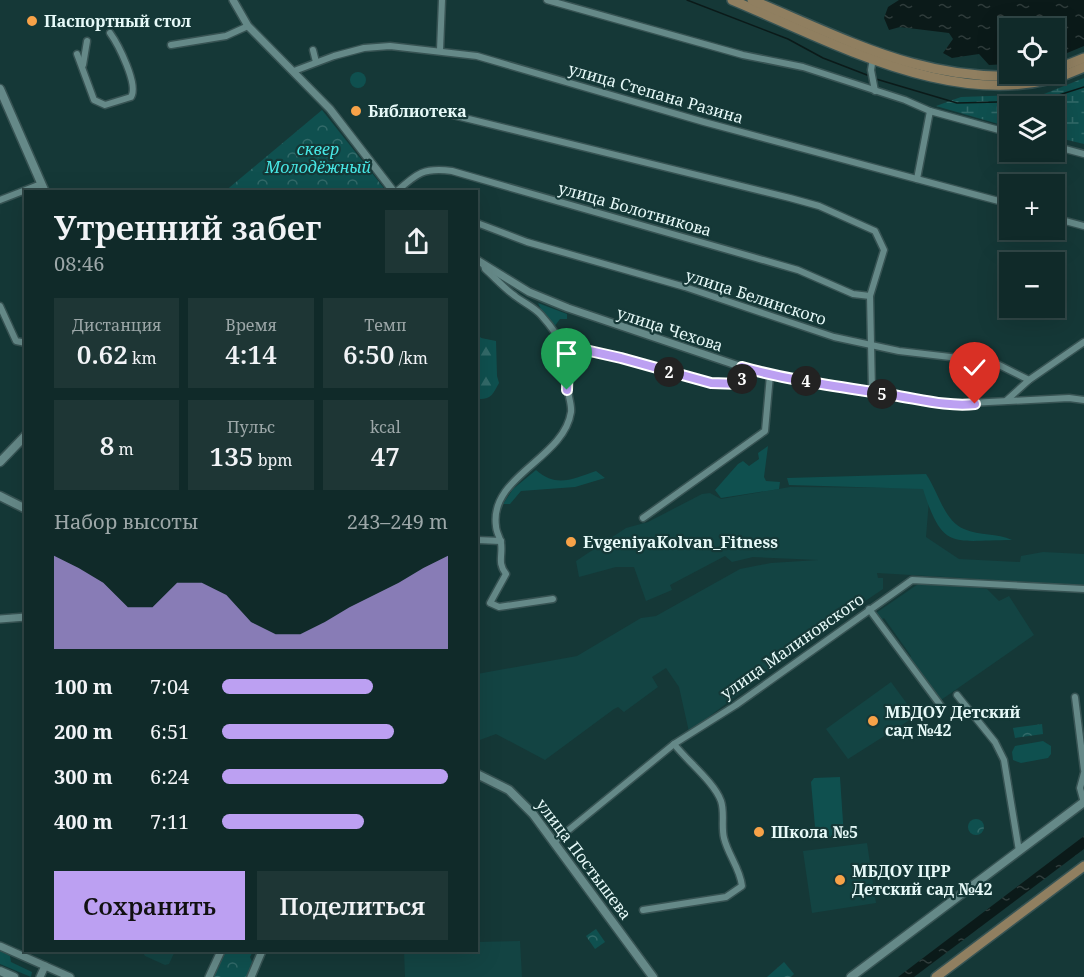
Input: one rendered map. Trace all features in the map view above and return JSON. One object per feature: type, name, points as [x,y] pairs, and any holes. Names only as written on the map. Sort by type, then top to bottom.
[{"type":"main road","points":[[732,0],[873,58],[926,76],[973,84],[1043,81],[1084,67]]},
{"type":"main road","points":[[752,0],[876,51],[928,69],[974,76],[999,75]]},
{"type":"main road","points":[[1065,66],[1084,58]]},
{"type":"main road","points":[[0,89],[43,188]]},
{"type":"main road","points":[[0,462],[24,437]]},
{"type":"main road","points":[[0,496],[24,508]]},
{"type":"main road","name":"улица Постышева","points":[[478,775],[517,796],[554,842],[653,977]]},
{"type":"main road","points":[[850,977],[1084,802]]},
{"type":"main road","points":[[936,977],[1084,866]]},
{"type":"main road","points":[[1062,883],[1084,871]]},
{"type":"main road","points":[[0,971],[14,977]]},
{"type":"street","points":[[233,0],[248,26],[330,109],[393,190]]},
{"type":"street","points":[[440,50],[442,0]]},
{"type":"street","points":[[547,0],[743,55],[803,67],[930,111],[999,130]]},
{"type":"street","points":[[171,45],[226,36],[248,26]]},
{"type":"street","points":[[77,54],[94,99],[105,105],[131,97],[134,86],[119,48],[110,33]]},
{"type":"street","points":[[82,68],[87,41]]},
{"type":"street","name":"улица Степана Разина","points":[[294,71],[364,48],[381,46],[440,50],[516,66],[704,122],[999,201]]},
{"type":"street","points":[[313,50],[316,62]]},
{"type":"street","points":[[873,58],[871,70],[875,91]]},
{"type":"street","points":[[436,111],[562,140],[677,172],[819,206],[875,231],[884,250],[870,296],[872,392]]},
{"type":"street","points":[[917,179],[930,111]]},
{"type":"street","points":[[1065,149],[1084,154]]},
{"type":"street","name":"улица Болотникова","points":[[397,190],[413,175],[434,170],[452,171],[798,270],[853,294],[870,296]]},
{"type":"street","points":[[0,200],[24,193]]},
{"type":"street","points":[[1065,221],[1084,226]]},
{"type":"street","name":"улица Белинского","points":[[478,223],[527,242],[725,300],[834,337],[910,352],[993,362],[1029,380]]},
{"type":"street","name":"улица Чехова","points":[[478,261],[529,292],[568,308],[742,367]]},
{"type":"street","points":[[484,265],[484,269],[502,285],[541,315],[563,345],[568,357],[567,390],[572,410],[566,429],[538,462],[514,479],[501,500],[495,525],[501,541],[500,563],[506,574],[490,603],[499,607],[553,599]]},
{"type":"street","points":[[0,306],[16,341],[24,343]]},
{"type":"street","points":[[1007,400],[1029,380],[1084,342]]},
{"type":"street","points":[[563,345],[621,358],[711,383],[740,384],[742,367],[770,375],[950,404],[1069,398],[1084,400]]},
{"type":"street","points":[[643,518],[765,431],[770,375]]},
{"type":"street","points":[[478,540],[501,541]]},
{"type":"street","name":"улица Малиновского","points":[[554,842],[674,744],[736,705],[908,582],[917,579],[1084,589]]},
{"type":"street","points":[[869,609],[941,706]]},
{"type":"street","points":[[0,619],[24,617]]},
{"type":"street","points":[[957,695],[995,742],[1004,760],[1019,851]]},
{"type":"street","points":[[1076,697],[1083,748],[1084,771],[1080,788],[1084,802]]},
{"type":"street","points":[[643,910],[726,897],[742,886],[737,867],[724,839],[723,808],[718,796],[674,744]]},
{"type":"street","points":[[0,946],[70,977]]},
{"type":"street","points":[[208,977],[220,952]]},
{"type":"street","points":[[251,977],[262,952]]},
{"type":"street","points":[[40,977],[45,966]]},
{"type":"shaded area","points":[[790,487],[930,488],[926,537],[959,559],[1020,562],[1021,556],[1043,552],[1084,554],[1084,585],[877,573],[878,578],[883,578],[883,589],[824,629],[689,732],[679,687],[666,668],[652,677],[658,687],[624,712],[618,707],[614,709],[545,760],[496,734],[478,741],[478,674],[577,656],[641,618],[656,616],[740,569],[771,563],[818,560],[753,557],[732,562],[725,556],[670,585],[672,590],[646,601],[634,567],[616,567],[579,577],[576,561],[626,528],[648,522],[702,494],[710,493],[721,499]]},
{"type":"shaded area","points":[[921,582],[987,589],[999,601],[1009,596],[1034,635],[941,700],[909,658],[911,656],[884,618],[881,620],[876,613]]},
{"type":"shaded area","name":"МБДОУ Детский сад №42","points":[[891,682],[916,716],[848,759],[826,729]]},
{"type":"shaded area","name":"МБДОУ ЦРР Детский сад №42","points":[[867,843],[876,903],[812,913],[803,851]]},
{"type":"shaded area","points":[[520,941],[522,977],[405,977],[404,952],[478,952],[478,942]]},
{"type":"shaded area","points":[[143,952],[175,952],[169,964],[165,965],[145,956]]},
{"type":"green space","points":[[358,72],[366,80],[358,88],[350,80]]},
{"type":"green space","points":[[1084,78],[1084,144],[1065,139],[1065,96],[999,96],[999,124],[936,106],[961,97],[1044,94]]},
{"type":"green space","name":"сквер Молодёжный","points":[[322,110],[385,190],[226,190]]},
{"type":"green space","points":[[538,303],[567,314],[567,319],[560,319],[554,327],[544,316]]},
{"type":"green space","points":[[478,334],[481,338],[496,341],[499,383],[491,395],[478,399]]},
{"type":"green space","points":[[768,446],[764,477],[766,481],[780,482],[779,489],[721,498],[715,490],[738,464],[743,461],[749,466],[759,459],[758,453]]},
{"type":"green space","points":[[536,470],[544,476],[558,480],[572,479],[596,471],[605,478],[575,487],[521,491],[510,504],[503,504],[513,489]]},
{"type":"green space","points":[[926,474],[946,513],[957,525],[976,533],[1012,540],[963,540],[944,533],[937,524],[923,489],[789,485],[787,478]]},
{"type":"green space","points":[[1042,724],[1043,734],[1015,738],[1013,728]]},
{"type":"green space","points":[[1043,741],[1051,746],[1051,754],[1048,758],[1021,763],[1013,760],[1012,752],[1015,746]]},
{"type":"green space","points":[[840,777],[844,837],[816,838],[811,782],[814,778]]},
{"type":"green space","points":[[976,819],[982,821],[984,827],[982,833],[976,835],[970,833],[968,827],[970,821]]},
{"type":"green space","points":[[596,929],[605,942],[595,949],[586,936]]},
{"type":"green space","points":[[0,951],[10,956],[11,962],[32,972],[31,977],[0,964]]},
{"type":"green space","points":[[224,952],[252,952],[250,957],[253,964],[247,977],[212,977]]},
{"type":"green space","points":[[784,962],[794,974],[791,977],[767,977]]},
{"type":"water","points":[[899,0],[1084,0],[1084,46],[1065,54],[1065,18],[999,18],[999,64],[989,65],[979,54],[952,58],[943,53],[953,39],[949,33],[900,27],[889,30],[884,18],[888,7]]},
{"type":"water","points":[[1084,836],[1084,849],[914,977],[898,977]]},
{"type":"waterway","points":[[687,0],[788,39],[823,58],[867,75]]},
{"type":"waterway","points":[[876,79],[957,103],[1040,101],[1084,87]]},
{"type":"place","name":"Паспортный стол","points":[[32,21]]},
{"type":"place","name":"Библиотека","points":[[356,111]]},
{"type":"place","name":"EvgeniyaKolvan_Fitness","points":[[571,542]]},
{"type":"place","name":"МБДОУ Детский сад №42","points":[[873,721]]},
{"type":"place","name":"Школа №5","points":[[759,832]]},
{"type":"place","name":"МБДОУ ЦРР Детский сад №42","points":[[840,880]]},
{"type":"route","points":[[567,390],[568,357],[563,345],[621,358],[711,383],[740,384],[742,367],[770,375],[872,392],[950,404],[975,404]]}]
